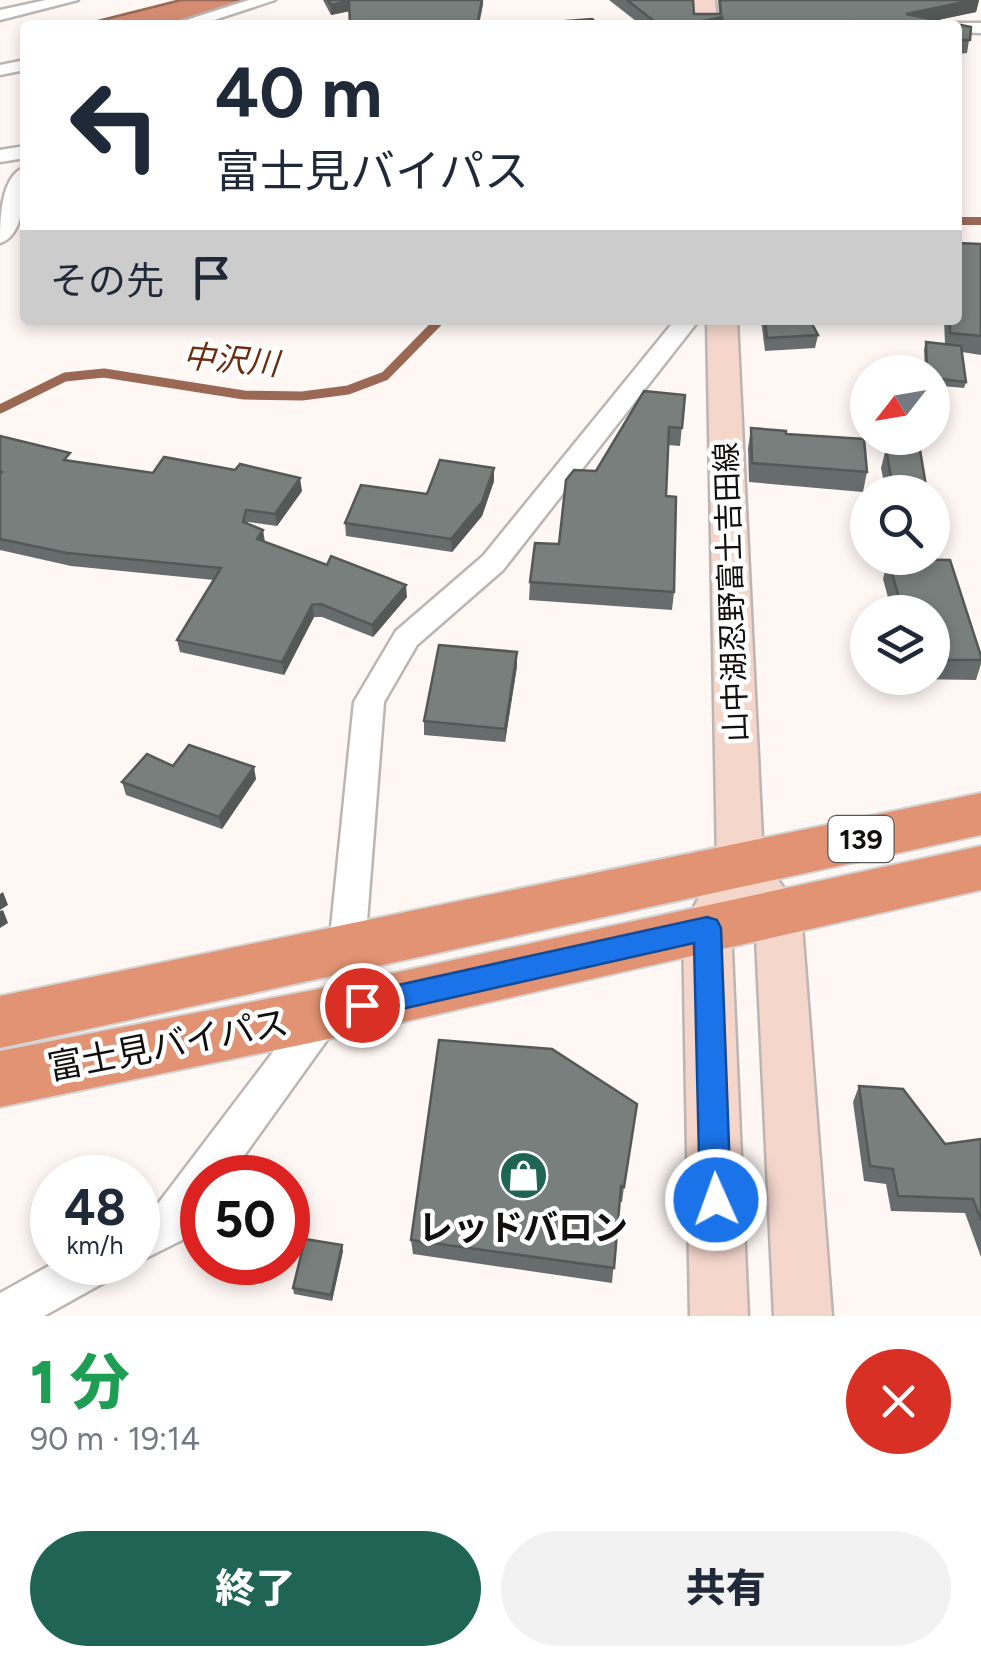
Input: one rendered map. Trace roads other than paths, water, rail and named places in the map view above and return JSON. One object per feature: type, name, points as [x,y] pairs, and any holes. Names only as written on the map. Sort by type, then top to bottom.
[{"type":"highway","name":"富士見バイパス","points":[[0,1022],[981,814]]},
{"type":"highway","name":"富士見バイパス","points":[[0,1080],[324,1014],[981,868]]},
{"type":"main road","name":"山中湖忍野富士吉田線","points":[[719,1316],[707,928],[740,864],[722,325]]},
{"type":"main road","points":[[740,864],[778,912],[803,1316]]},
{"type":"street","points":[[0,15],[70,0]]},
{"type":"street","points":[[197,20],[267,0]]},
{"type":"street","points":[[0,237],[20,186]]},
{"type":"street","points":[[347,946],[369,702],[406,638],[493,562],[683,325]]},
{"type":"street","points":[[160,1229],[169,1224],[324,1014]]},
{"type":"street","points":[[1,1316],[57,1285]]},
{"type":"waterway","name":"中沢川","points":[[962,221],[981,221]]},
{"type":"waterway","name":"中沢川","points":[[0,409],[65,377],[104,373],[244,395],[302,396],[348,390],[385,376],[435,325]]},
{"type":"place","name":"レッドバロン","points":[[523,1176]]}]
